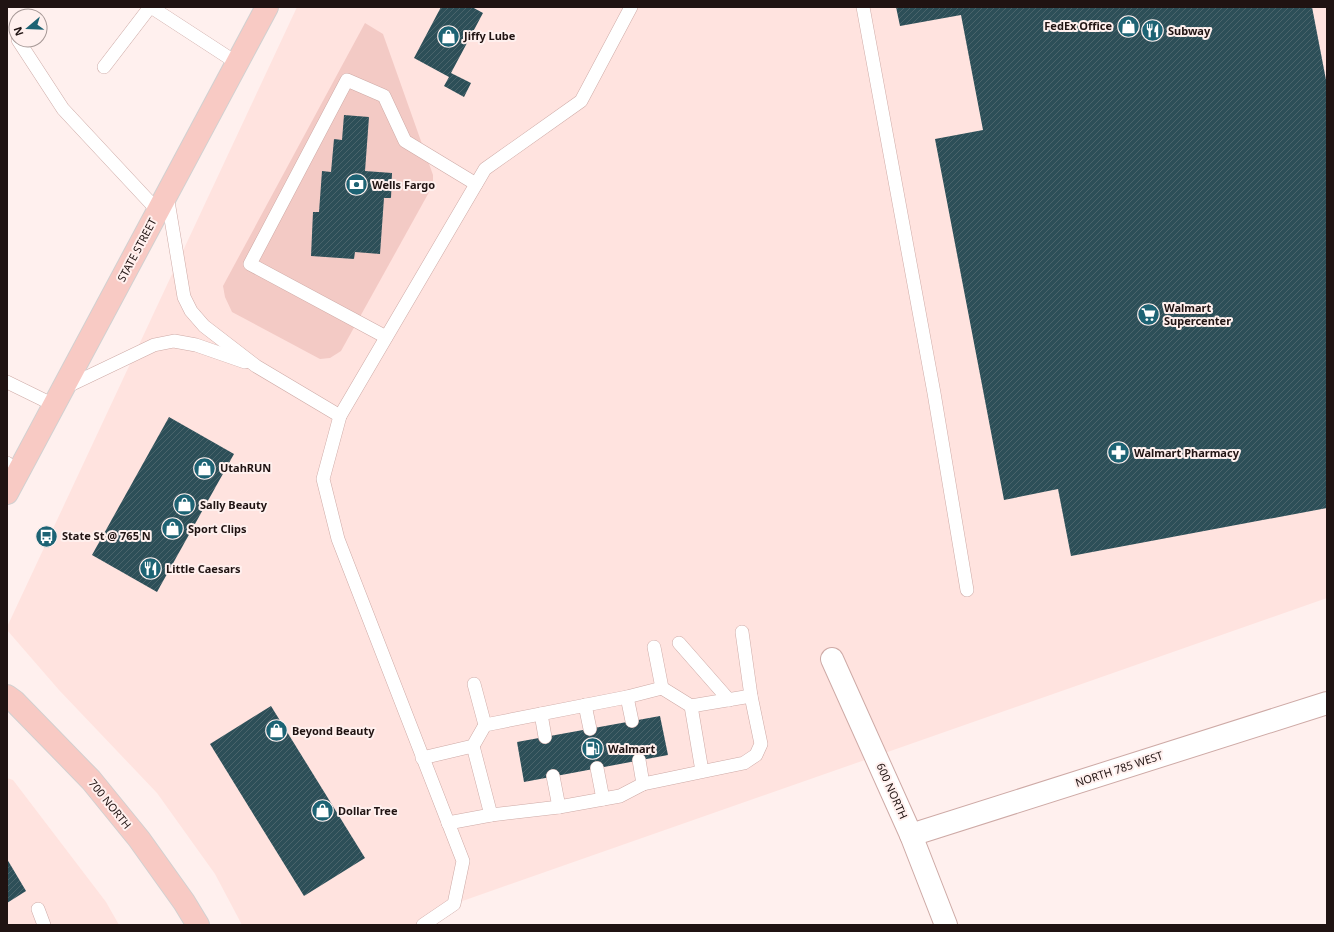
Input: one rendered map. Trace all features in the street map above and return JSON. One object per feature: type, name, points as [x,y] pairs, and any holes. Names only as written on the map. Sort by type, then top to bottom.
[{"type":"main road","name":"STATE STREET","points":[[7,493],[12,468],[59,396],[266,7]]},
{"type":"main road","name":"700 NORTH","points":[[7,696],[14,701],[91,780],[139,839],[184,902],[198,925]]},
{"type":"street","name":"600 NORTH","points":[[832,660],[911,835],[946,925]]},
{"type":"street","name":"NORTH 785 WEST","points":[[911,835],[1327,703]]},
{"type":"lane","points":[[104,67],[151,7],[237,63]]},
{"type":"lane","points":[[423,925],[454,904],[463,862],[338,539],[323,479],[340,416],[485,169],[581,101],[631,7]]},
{"type":"lane","points":[[863,7],[934,393],[967,590]]},
{"type":"lane","points":[[23,48],[63,109],[162,203],[184,297],[191,311],[204,326],[256,366],[340,416]]},
{"type":"lane","points":[[386,337],[250,264],[347,80],[384,96],[406,141],[476,184]]},
{"type":"lane","points":[[7,382],[59,396],[154,345],[174,341],[196,345],[256,366]]},
{"type":"lane","points":[[448,822],[559,807],[620,796],[643,784],[744,763],[756,756],[761,744],[751,696],[742,632]]},
{"type":"lane","points":[[679,643],[729,700]]},
{"type":"lane","points":[[654,647],[662,688]]},
{"type":"lane","points":[[474,684],[484,725],[472,746],[491,815]]},
{"type":"lane","points":[[484,725],[628,697],[662,688],[691,706],[751,696]]},
{"type":"lane","points":[[628,697],[632,721]]},
{"type":"lane","points":[[585,705],[590,729]]},
{"type":"lane","points":[[691,706],[702,771]]},
{"type":"lane","points":[[541,714],[545,737]]},
{"type":"lane","points":[[422,758],[472,746]]},
{"type":"lane","points":[[639,760],[643,784]]},
{"type":"lane","points":[[597,768],[603,799]]},
{"type":"lane","points":[[553,776],[559,807]]},
{"type":"lane","points":[[38,909],[44,925]]},
{"type":"shaded area","points":[[297,7],[1327,7],[1327,598],[454,904],[423,925],[242,925],[215,874],[157,793],[59,690],[7,630],[7,627]]},
{"type":"shaded area","points":[[365,23],[383,34],[433,175],[433,185],[341,351],[330,358],[320,359],[232,312],[225,297],[223,286]]},
{"type":"shaded area","points":[[7,778],[13,780],[106,902],[119,925],[7,925]]},
{"type":"building","name":"Jiffy Lube","points":[[441,7],[472,7],[483,13],[451,73],[471,83],[464,97],[444,86],[449,77],[414,58]]},
{"type":"building","name":"Walmart Supercenter","points":[[896,7],[1312,7],[1327,85],[1327,508],[1071,556],[1058,489],[1004,500],[935,139],[983,130],[961,15],[900,26]]},
{"type":"building","name":"Wells Fargo","points":[[344,115],[369,117],[365,171],[392,173],[391,198],[384,198],[380,254],[355,252],[354,259],[311,256],[313,212],[319,212],[322,171],[331,172],[334,139],[342,140]]},
{"type":"building","points":[[169,417],[234,454],[157,592],[92,555]]},
{"type":"building","points":[[271,706],[365,858],[304,896],[210,744]]},
{"type":"building","name":"Walmart","points":[[660,716],[668,755],[524,782],[517,742]]},
{"type":"building","points":[[7,859],[26,891],[7,903]]},
{"type":"place","name":"FedEx Office","points":[[1128,26]]},
{"type":"place","name":"Subway","points":[[1152,31]]},
{"type":"place","name":"Jiffy Lube","points":[[449,36]]},
{"type":"place","name":"Wells Fargo","points":[[356,185]]},
{"type":"place","name":"Walmart Supercenter","points":[[1148,314]]},
{"type":"place","name":"Walmart Pharmacy","points":[[1118,453]]},
{"type":"place","name":"UtahRUN","points":[[204,468]]},
{"type":"place","name":"Sally Beauty","points":[[184,505]]},
{"type":"place","name":"Sport Clips","points":[[172,529]]},
{"type":"place","name":"State St @ 765 N","points":[[47,536]]},
{"type":"place","name":"Little Caesars","points":[[151,569]]},
{"type":"place","name":"Beyond Beauty","points":[[276,731]]},
{"type":"place","name":"Walmart","points":[[592,749]]},
{"type":"place","name":"Dollar Tree","points":[[322,811]]}]
